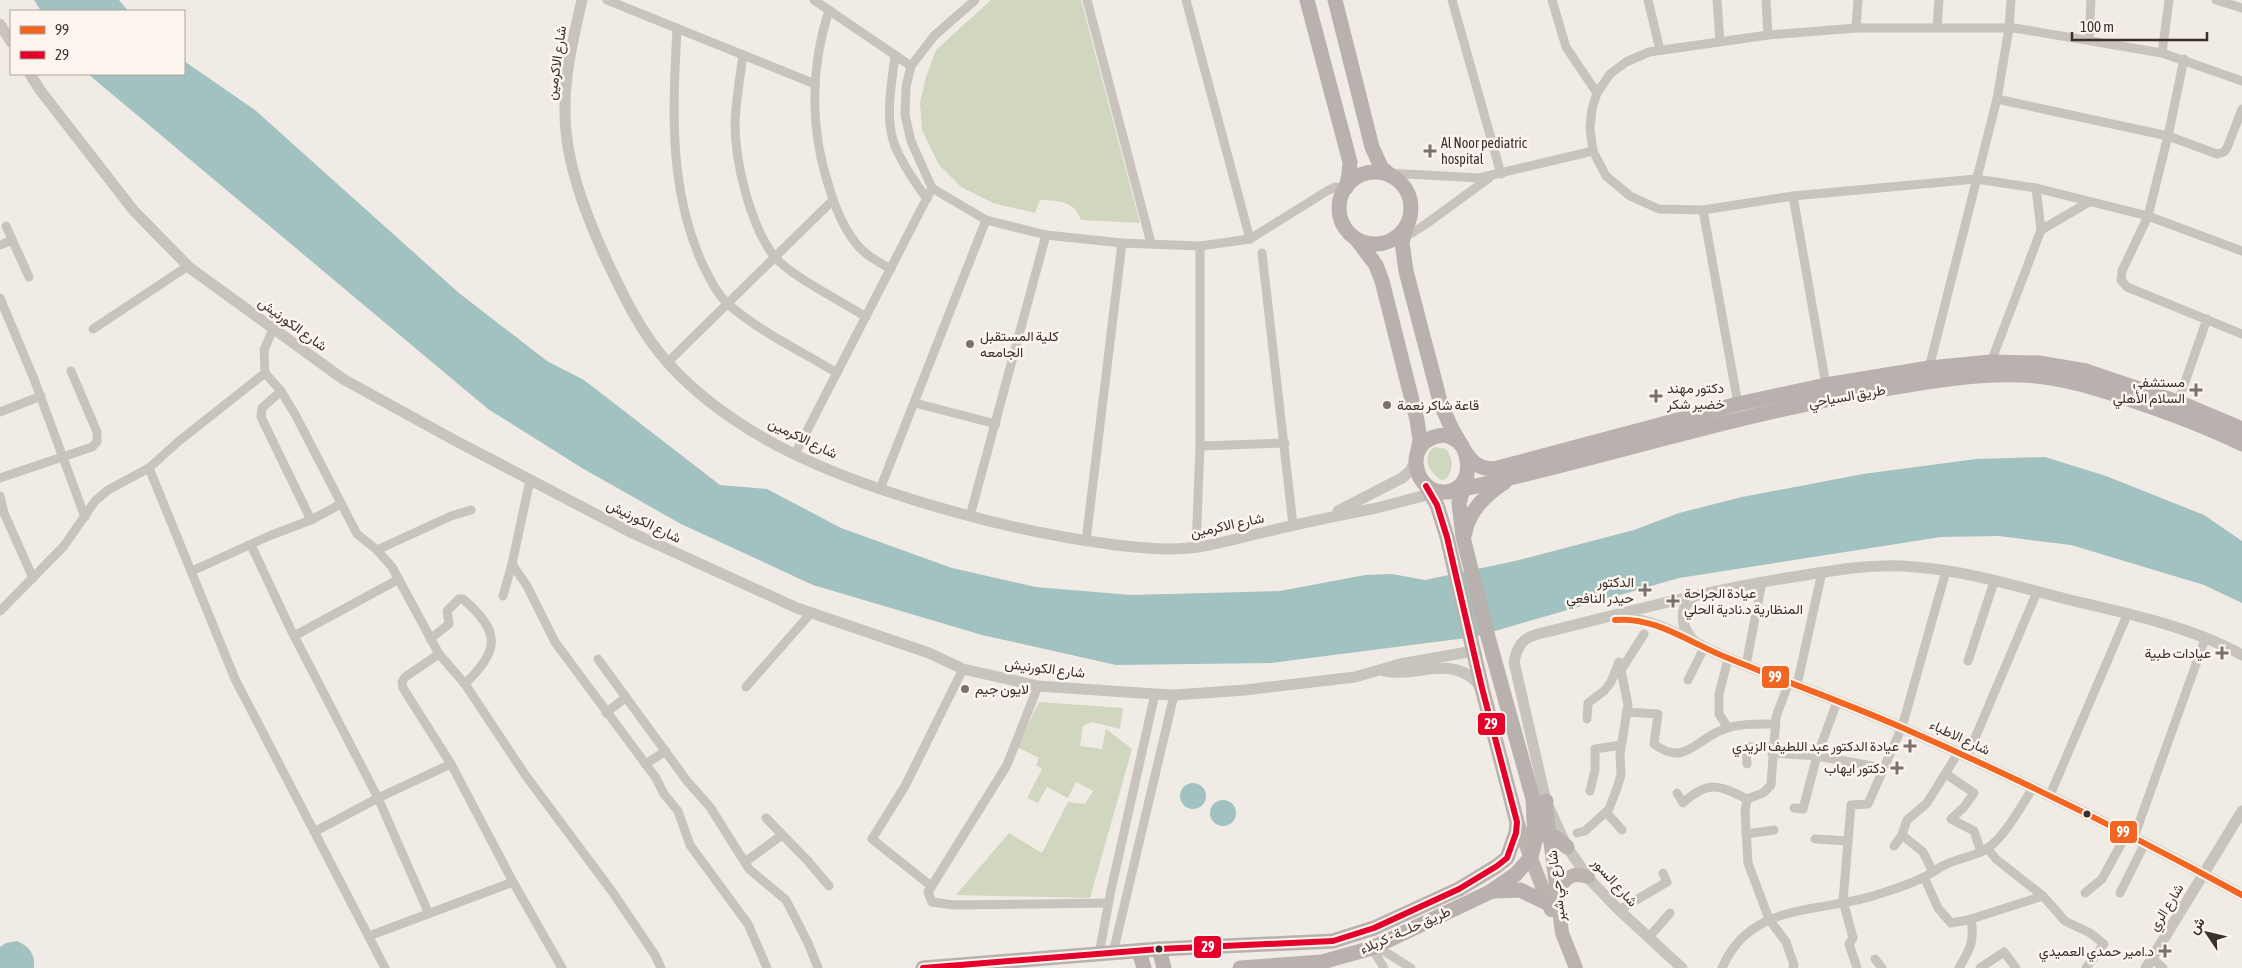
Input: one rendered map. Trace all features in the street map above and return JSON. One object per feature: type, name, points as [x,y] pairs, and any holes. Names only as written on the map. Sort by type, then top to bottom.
[{"type":"main road","points":[[1307,0],[1350,162],[1346,188],[1340,199],[1339,212],[1342,224],[1376,265],[1382,281],[1420,432],[1417,455],[1422,481],[1447,488],[1460,510],[1466,549],[1488,637],[1533,799],[1535,842],[1553,898]]},
{"type":"main road","points":[[1335,0],[1372,147],[1381,167],[1388,175],[1403,185],[1410,198],[1411,213],[1405,232],[1403,255],[1406,271],[1441,405],[1463,448],[1469,465],[1447,488],[1441,515],[1482,688],[1518,822],[1535,842],[1567,846]]},
{"type":"main road","points":[[1346,188],[1360,176],[1371,172],[1388,175]]},
{"type":"main road","points":[[1356,239],[1373,244],[1386,243],[1405,232]]},
{"type":"main road","name":"طريق السياحي","points":[[1463,448],[1472,462],[1483,468],[1505,467],[1738,404],[1791,400],[1929,368],[1991,362],[2068,374],[2094,374],[2178,402],[2242,429]]},
{"type":"main road","name":"طريق السياحي","points":[[1447,488],[1518,476],[1741,418],[1826,385],[1848,388],[2049,371]]},
{"type":"main road","name":"طريق السياحي","points":[[2068,374],[2105,391],[2173,414],[2242,444]]},
{"type":"main road","points":[[1417,455],[1428,439],[1436,436],[1453,438],[1463,448]]},
{"type":"main road","points":[[1466,549],[1465,532],[1474,510],[1499,486],[1518,476]]},
{"type":"main road","points":[[1518,822],[1526,823],[1535,816],[1546,801]]},
{"type":"main road","points":[[1535,842],[1545,813],[1546,801]]},
{"type":"main road","points":[[1507,858],[1518,822]]},
{"type":"main road","name":"طريق حلــة - كربلاء","points":[[923,968],[1107,948],[1139,951],[1333,941],[1374,928],[1459,889],[1535,842]]},
{"type":"main road","name":"طريق حلــة - كربلاء","points":[[1240,968],[1275,967],[1322,962],[1374,947],[1490,892],[1516,874],[1535,842]]},
{"type":"main road","name":"شارع حي شبر","points":[[1535,842],[1562,932],[1576,968]]},
{"type":"main road","points":[[1553,898],[1564,880],[1570,876],[1582,874],[1588,877]]},
{"type":"main road","points":[[1490,892],[1520,890],[1553,898]]},
{"type":"main road","points":[[1159,949],[1164,968]]},
{"type":"main road","points":[[1139,951],[1144,968]]},
{"type":"street","name":"شارع الاكرمين","points":[[582,0],[567,75],[565,108],[569,147],[580,193],[593,231],[630,307],[648,337],[668,362],[696,390],[718,408],[795,454],[880,489],[970,516],[1055,537],[1144,548],[1196,548],[1447,488]]},
{"type":"street","points":[[608,0],[815,84]]},
{"type":"street","points":[[814,0],[911,66]]},
{"type":"street","points":[[976,0],[934,36],[911,66],[906,87],[905,115],[911,141],[932,188],[986,220],[1046,235],[1122,243],[1200,246],[1250,239],[1327,191],[1335,187],[1346,188]]},
{"type":"street","points":[[1087,0],[1151,243]]},
{"type":"street","points":[[1186,0],[1250,239]]},
{"type":"street","points":[[1452,0],[1497,175]]},
{"type":"street","points":[[1552,0],[1566,47],[1598,93]]},
{"type":"street","points":[[1648,0],[1660,50]]},
{"type":"street","points":[[1716,0],[1720,42]]},
{"type":"street","points":[[1766,0],[1768,35]]},
{"type":"street","points":[[1856,28],[1858,0]]},
{"type":"street","points":[[1937,27],[1939,0]]},
{"type":"street","points":[[1929,368],[1998,99],[2009,28],[2011,0]]},
{"type":"street","points":[[2089,39],[2091,0]]},
{"type":"street","points":[[2162,52],[2168,0]]},
{"type":"street","points":[[2216,0],[2242,8]]},
{"type":"street","points":[[829,10],[820,36],[815,84],[817,142],[824,172],[842,222],[860,249],[891,269]]},
{"type":"street","points":[[0,24],[10,40]]},
{"type":"street","points":[[677,28],[673,126],[681,194],[694,244],[708,276],[728,303],[753,323],[837,373]]},
{"type":"street","points":[[2241,78],[2162,52],[2089,39],[2009,28],[1856,28],[1768,35],[1649,52],[1626,62],[1610,74],[1598,93],[1592,109],[1590,128],[1592,151],[1606,176],[1630,196],[1659,209],[1703,210],[1792,196],[1976,179],[2036,188],[2148,216],[2242,251]]},
{"type":"street","points":[[743,55],[735,123],[738,156],[749,203],[760,232],[775,257],[804,279],[866,317]]},
{"type":"street","points":[[894,55],[890,105],[894,144],[908,171],[927,199]]},
{"type":"street","points":[[2184,59],[2168,136],[2148,216],[2122,272],[2122,280],[2127,287],[2242,334]]},
{"type":"street","name":"شارع الكورنيش","points":[[31,75],[40,90],[134,210],[188,266],[343,379],[628,531],[811,613],[929,653],[962,669],[1038,686],[1155,694],[1245,690],[1355,677],[1473,646]]},
{"type":"street","points":[[1998,99],[2168,136],[2217,154],[2224,152],[2228,148],[2242,109]]},
{"type":"street","points":[[1388,175],[1461,178],[1497,175],[1592,151]]},
{"type":"street","points":[[1405,232],[1426,224],[1497,175]]},
{"type":"street","points":[[795,454],[932,188]]},
{"type":"street","points":[[1991,362],[2042,230],[2036,188]]},
{"type":"street","points":[[1792,196],[1826,385]]},
{"type":"street","points":[[668,362],[833,200]]},
{"type":"street","points":[[2042,230],[2089,202]]},
{"type":"street","points":[[1703,210],[1738,404]]},
{"type":"street","points":[[880,489],[986,220]]},
{"type":"street","points":[[6,226],[30,278]]},
{"type":"street","points":[[970,516],[1046,235]]},
{"type":"street","points":[[0,245],[12,240]]},
{"type":"street","points":[[1086,541],[1122,243]]},
{"type":"street","points":[[1196,548],[1200,446],[1200,246]]},
{"type":"street","points":[[1262,253],[1293,525]]},
{"type":"street","points":[[93,329],[188,266]]},
{"type":"street","points":[[0,298],[41,396],[85,517]]},
{"type":"street","points":[[2178,402],[2207,319]]},
{"type":"street","points":[[273,329],[264,350],[265,372],[281,391],[311,443],[357,534],[377,550],[392,567],[439,654],[465,684],[526,776],[611,890],[655,955],[661,968]]},
{"type":"street","points":[[0,478],[92,447],[97,442],[97,432],[71,371]]},
{"type":"street","points":[[0,611],[64,546],[95,501],[108,490],[149,468],[179,441],[265,372]]},
{"type":"street","points":[[281,391],[262,408],[261,417],[311,520]]},
{"type":"street","points":[[0,412],[41,396]]},
{"type":"street","points":[[915,402],[996,424]]},
{"type":"street","points":[[1200,446],[1285,443]]},
{"type":"street","name":"شارع الاكرمين","points":[[1323,518],[1402,478],[1410,471],[1417,455]]},
{"type":"street","points":[[149,468],[236,679],[385,968]]},
{"type":"street","points":[[503,596],[512,564],[530,480]]},
{"type":"street","points":[[0,496],[2,514],[33,578]]},
{"type":"street","points":[[192,571],[311,520],[341,504]]},
{"type":"street","points":[[377,550],[451,516],[471,510]]},
{"type":"street","points":[[251,545],[294,636],[378,798],[429,914]]},
{"type":"street","points":[[512,564],[527,586],[555,642],[656,778],[664,794],[678,812],[690,845],[748,924],[767,968]]},
{"type":"street","points":[[1590,621],[1695,595],[1822,572],[1866,566],[1915,567],[1946,571],[2128,613],[2205,639],[2242,655]]},
{"type":"street","points":[[1857,968],[1849,944],[1853,938],[1844,903],[1851,805],[1868,804],[1902,727],[1946,571]]},
{"type":"street","points":[[1677,793],[1683,803],[1694,792],[1706,788],[1722,787],[1747,799],[1763,793],[1771,784],[1772,750],[1776,724],[1793,684],[1822,572]]},
{"type":"street","points":[[294,636],[398,579]]},
{"type":"street","points":[[1746,665],[1762,582]]},
{"type":"street","points":[[1968,661],[1994,582]]},
{"type":"street","points":[[1894,846],[1902,835],[1907,820],[1927,803],[1946,774],[1963,755],[2037,592]]},
{"type":"street","points":[[1688,680],[1700,646],[1688,633],[1684,625],[1683,614],[1688,600],[1695,595]]},
{"type":"street","points":[[430,639],[446,629],[449,624],[447,611],[463,598],[490,628],[492,647],[487,660],[465,684]]},
{"type":"street","points":[[746,687],[811,613]]},
{"type":"street","points":[[2050,795],[2128,613]]},
{"type":"street","name":"شارع الاطباء","points":[[1590,621],[1636,620],[1670,631],[1728,659],[1902,727],[2050,795],[2131,835],[2242,895]]},
{"type":"street","name":"شارع السور","points":[[1590,621],[1531,636],[1524,640],[1516,652],[1514,662],[1546,801],[1567,846],[1588,877],[1619,910],[1682,968]]},
{"type":"street","points":[[1577,833],[1585,831],[1606,812],[1617,788],[1621,775],[1621,744],[1628,704],[1621,670],[1644,634]]},
{"type":"street","points":[[2085,894],[2102,879],[2131,835],[2205,639]]},
{"type":"street","points":[[1587,718],[1588,703],[1604,691],[1628,650],[1633,649]]},
{"type":"street","points":[[439,654],[405,676],[402,682],[451,764],[513,882],[562,968]]},
{"type":"street","points":[[598,659],[687,781],[710,808],[749,869],[786,900],[808,942],[818,968]]},
{"type":"street","points":[[1728,659],[1719,694],[1720,714],[1728,728]]},
{"type":"street","points":[[1380,670],[1397,673],[1447,668],[1456,669],[1475,680],[1482,688]]},
{"type":"street","points":[[931,886],[872,838],[905,786],[962,669]]},
{"type":"street","points":[[1038,686],[1007,765],[928,892],[932,902],[941,904],[1108,903]]},
{"type":"street","points":[[1107,948],[1108,903],[1155,694]]},
{"type":"street","points":[[1107,948],[1174,694]]},
{"type":"street","points":[[606,713],[626,697]]},
{"type":"street","points":[[1794,808],[1803,809],[1817,756],[1837,702]]},
{"type":"street","points":[[1626,712],[1658,714],[1654,744],[1672,754],[1689,751],[1721,730],[1744,724],[1776,724]]},
{"type":"street","points":[[1590,791],[1595,770],[1595,749],[1621,744]]},
{"type":"street","points":[[1747,764],[1746,747],[1817,756],[1883,768]]},
{"type":"street","points":[[645,764],[666,751]]},
{"type":"street","points":[[314,832],[378,798],[451,764]]},
{"type":"street","points":[[1946,774],[1974,793],[1952,819],[1974,831],[1984,850],[2043,896],[2065,921],[2090,932],[2104,944],[2086,968]]},
{"type":"street","points":[[1722,968],[1734,946],[1748,932],[1769,919],[1878,894],[1924,877],[1945,865],[1984,850],[1997,839],[2033,788]]},
{"type":"street","points":[[1747,799],[1746,834],[1748,863],[1769,919],[1786,942],[1794,965],[1793,968]]},
{"type":"street","points":[[1606,812],[1622,830]]},
{"type":"street","name":"شارع الري","points":[[2149,963],[2242,812]]},
{"type":"street","points":[[766,818],[807,860],[829,886]]},
{"type":"street","points":[[1746,834],[1774,830]]},
{"type":"street","points":[[745,862],[782,835]]},
{"type":"street","points":[[1902,835],[1922,852],[1933,872]]},
{"type":"street","points":[[1815,838],[1848,841]]},
{"type":"street","points":[[2120,893],[2145,843]]},
{"type":"street","points":[[1619,910],[1667,882],[1663,872]]},
{"type":"street","points":[[1924,877],[1938,908],[1951,923],[1971,919],[2043,896]]},
{"type":"street","points":[[369,936],[513,882]]},
{"type":"street","points":[[1648,937],[1670,913]]},
{"type":"street","points":[[1960,968],[1970,949],[1974,935],[1971,919]]},
{"type":"street","points":[[1374,947],[1384,968]]},
{"type":"street","points":[[1374,947],[1410,968]]},
{"type":"street","points":[[1980,968],[2006,952],[2016,968]]},
{"type":"street","points":[[1875,959],[1882,968]]},
{"type":"street","points":[[2149,963],[2163,968]]},
{"type":"green space","points":[[991,0],[1081,0],[1140,223],[1081,220],[1078,213],[1070,205],[1059,201],[1040,200],[1035,213],[993,203],[961,187],[939,165],[922,130],[920,103],[926,77],[936,50]]},
{"type":"green space","points":[[1435,447],[1446,449],[1450,456],[1452,464],[1446,479],[1442,480],[1434,474],[1428,465],[1428,455]]},
{"type":"green space","points":[[1039,702],[1123,708],[1120,729],[1092,722],[1083,726],[1080,746],[1102,749],[1106,729],[1132,749],[1090,898],[956,895],[1009,833],[1042,853],[1068,802],[1085,804],[1093,791],[1076,782],[1068,798],[1047,787],[1038,803],[1027,798],[1042,769],[1036,765],[1039,758],[1017,747]]},
{"type":"water","points":[[34,0],[119,0],[127,10],[40,10]]},
{"type":"water","points":[[185,62],[255,110],[459,293],[547,361],[584,380],[720,485],[767,489],[841,528],[952,568],[1036,587],[1131,595],[1280,591],[1365,575],[1392,574],[1425,580],[1515,561],[1634,530],[1679,513],[1742,497],[1863,474],[1976,459],[2045,457],[2106,476],[2204,515],[2242,541],[2242,603],[2204,585],[2071,545],[1999,536],[1941,537],[1679,578],[1474,637],[1271,663],[1116,665],[982,635],[813,585],[681,524],[582,468],[488,409],[89,75],[185,75]]},
{"type":"water","points":[[1193,783],[1202,787],[1206,796],[1202,805],[1193,809],[1184,805],[1180,796],[1184,787]]},
{"type":"water","points":[[1223,800],[1232,804],[1236,813],[1232,822],[1223,826],[1214,822],[1210,813],[1214,804]]},
{"type":"water","points":[[17,941],[31,952],[34,959],[34,968],[0,968],[0,947],[6,943]]},
{"type":"transit line","name":"29","points":[[923,968],[1159,949],[1333,941],[1374,928],[1459,889],[1507,858],[1516,833],[1517,822],[1482,688],[1447,537],[1437,505],[1426,486]]},
{"type":"transit line","name":"99","points":[[1615,620],[1645,622],[1673,632],[1728,658],[1903,728],[2074,808],[2159,850],[2242,895]]},
{"type":"place","name":"Al Noor pediatric hospital","points":[[1430,151]]},
{"type":"place","name":"كلية المستقبل الجامعه","points":[[970,344]]},
{"type":"place","name":"مستشفى السلام الأهلي","points":[[2196,390]]},
{"type":"place","name":"دكتور مهند خضير شكر","points":[[1656,396]]},
{"type":"place","name":"قاعة شاكر نعمة","points":[[1387,405]]},
{"type":"place","name":"الدكتور حيدر النافعي","points":[[1645,590]]},
{"type":"place","name":"عيادة الجراحة المنظارية د.نادية الحلي","points":[[1673,601]]},
{"type":"place","name":"عيادات طبية","points":[[2222,653]]},
{"type":"place","name":"لايون جيم","points":[[965,689]]},
{"type":"place","name":"عيادة الدكتور عبد اللطيف الزيدي","points":[[1910,746]]},
{"type":"place","name":"دكتور ايهاب","points":[[1897,768]]},
{"type":"place","name":"د.امير حمدي العميدي","points":[[2165,951]]}]
